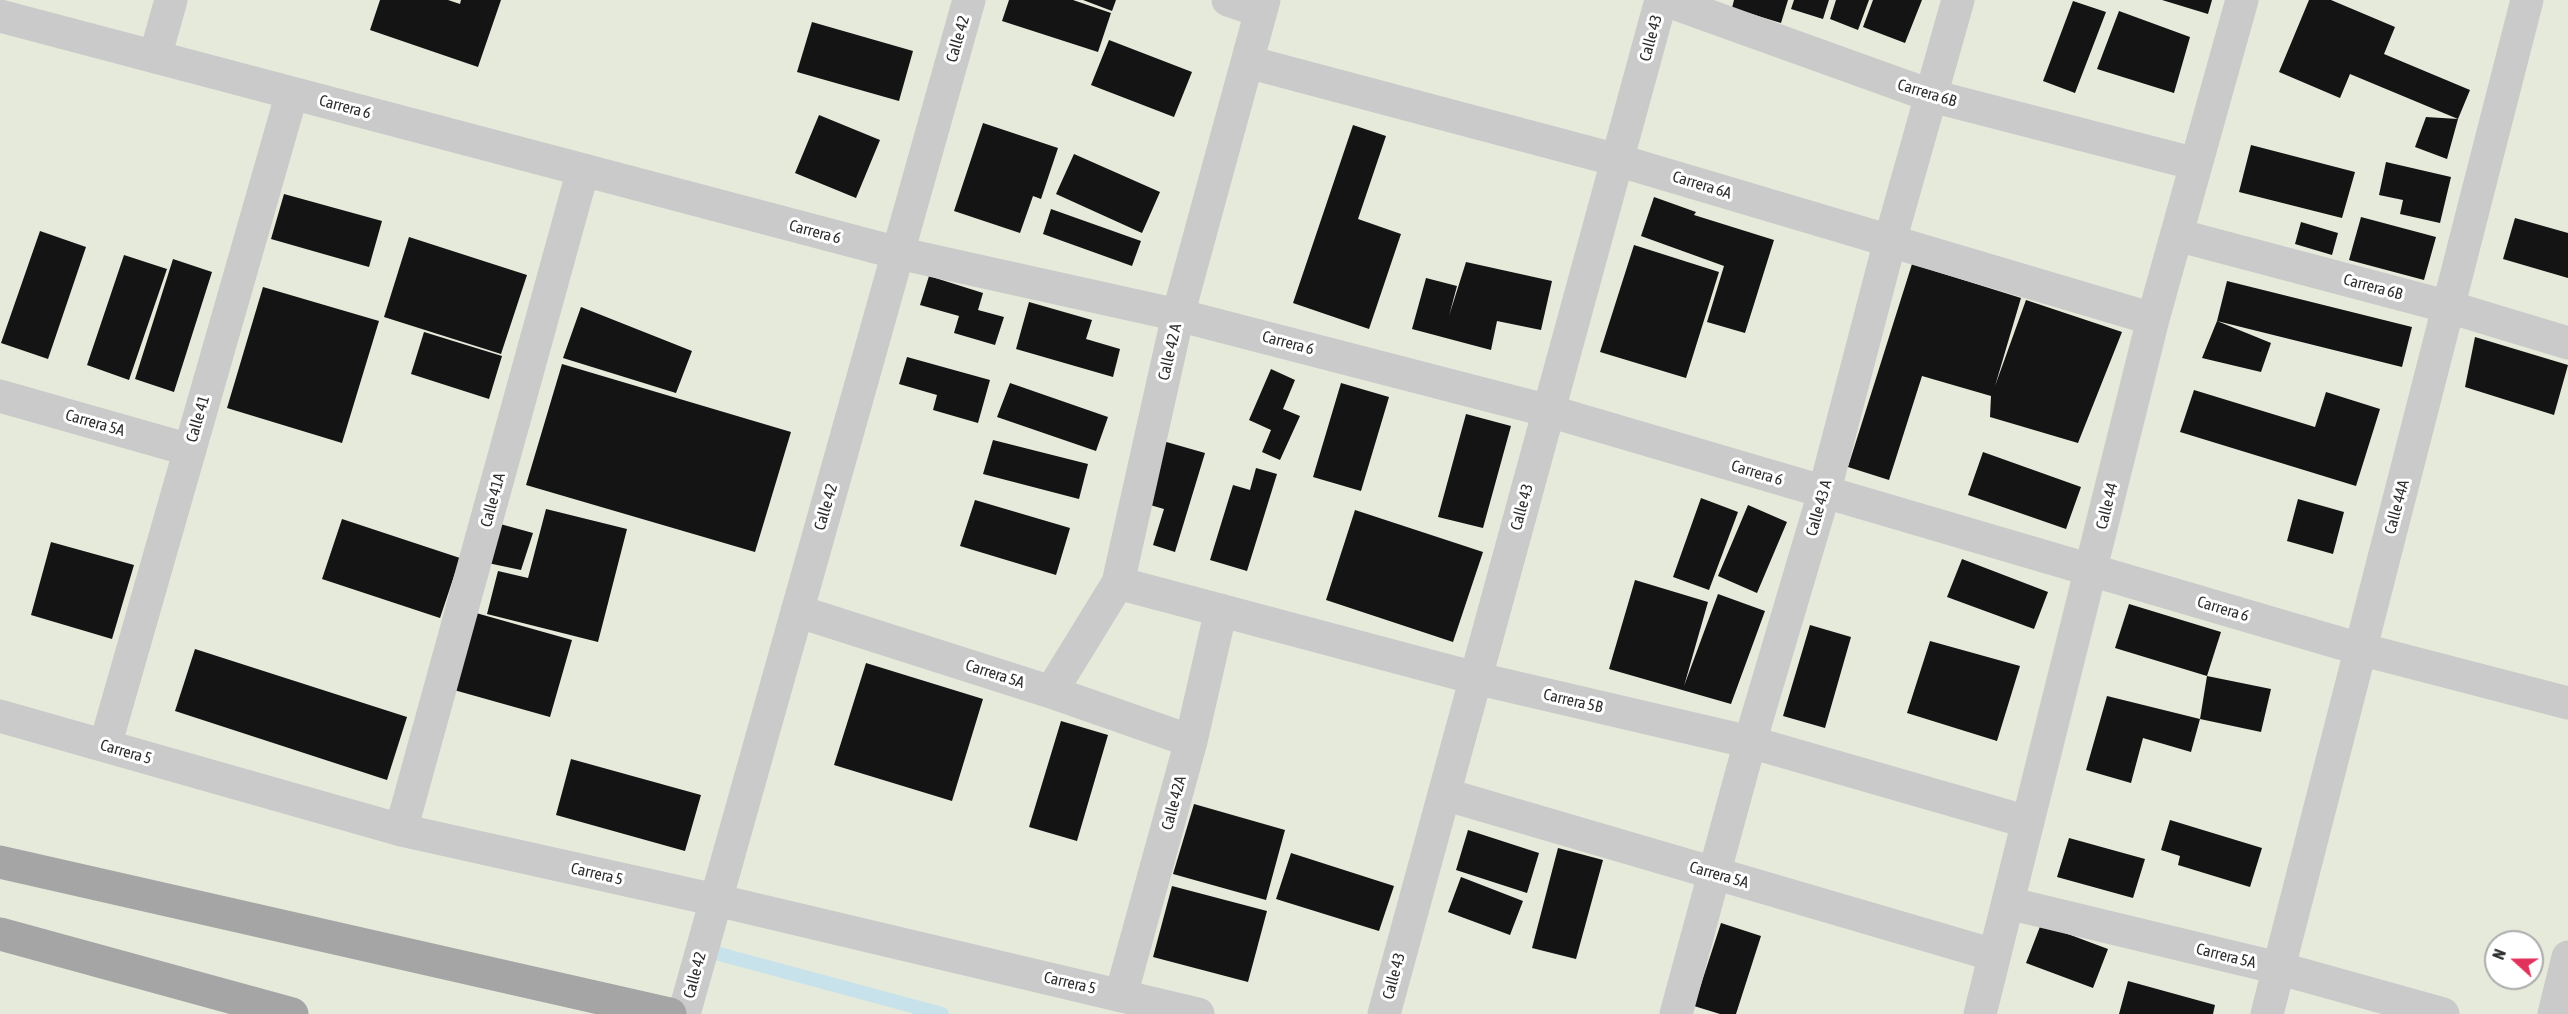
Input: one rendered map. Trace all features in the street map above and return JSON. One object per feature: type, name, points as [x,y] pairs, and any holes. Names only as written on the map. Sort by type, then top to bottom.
[{"type":"main road","points":[[0,862],[670,1014]]},
{"type":"main road","points":[[0,934],[292,1014]]},
{"type":"street","points":[[155,57],[171,0]]},
{"type":"street","name":"Calle 42","points":[[684,1014],[969,0]]},
{"type":"street","points":[[1228,0],[1263,6]]},
{"type":"street","name":"Carrera 6B","points":[[1663,0],[1932,96],[2196,164]]},
{"type":"street","name":"Calle 43","points":[[1384,1014],[1617,160],[1663,0]]},
{"type":"street","name":"Calle 43 A","points":[[1676,1014],[1750,742],[1824,493],[1890,241],[1958,0]]},
{"type":"street","name":"Calle 44","points":[[1980,1014],[2092,569],[2152,319],[2242,0]]},
{"type":"street","name":"Calle 44A","points":[[2267,1014],[2527,0]]},
{"type":"street","name":"Calle 42 A","points":[[1052,692],[1118,583],[1178,315],[1263,6]]},
{"type":"street","name":"Carrera 6","points":[[0,16],[898,254],[1178,315],[1549,411],[2360,649],[2568,703]]},
{"type":"street","name":"Carrera 6A","points":[[1248,62],[1617,160],[2152,319]]},
{"type":"street","name":"Calle 41","points":[[105,746],[292,93]]},
{"type":"street","name":"Calle 41A","points":[[401,830],[583,170]]},
{"type":"street","name":"Carrera 6B","points":[[2177,235],[2449,307],[2568,343]]},
{"type":"street","name":"Carrera 5A","points":[[0,396],[190,450]]},
{"type":"street","name":"Carrera 5B","points":[[1118,583],[1475,678],[1750,742],[2028,822]]},
{"type":"street","name":"Calle 42A","points":[[1121,995],[1191,741],[1221,610]]},
{"type":"street","name":"Carrera 5A","points":[[797,611],[1052,692],[1191,741]]},
{"type":"street","name":"Carrera 5","points":[[0,716],[401,830],[716,900],[1198,1014]]},
{"type":"street","name":"Carrera 5A","points":[[1444,794],[1994,955]]},
{"type":"street","name":"Carrera 5A","points":[[2008,903],[2278,968],[2444,1014]]},
{"type":"street","points":[[2554,1014],[2568,957]]},
{"type":"shaded area","points":[[0,0],[2568,0],[2568,1014],[0,1014]]},
{"type":"building","points":[[380,0],[448,0],[460,4],[461,0],[501,0],[478,67],[370,30]]},
{"type":"building","points":[[1009,0],[1073,0],[1111,13],[1098,52],[1002,21]]},
{"type":"building","points":[[1083,0],[1116,0],[1112,11]]},
{"type":"building","points":[[1734,0],[1788,0],[1781,23],[1732,8]]},
{"type":"building","points":[[1794,0],[1829,0],[1823,19],[1791,9]]},
{"type":"building","points":[[1836,0],[1869,0],[1858,30],[1830,19]]},
{"type":"building","points":[[1873,0],[1922,0],[1905,43],[1863,27]]},
{"type":"building","points":[[2162,0],[2212,0],[2208,14]]},
{"type":"building","points":[[2309,0],[2331,0],[2395,27],[2384,54],[2470,90],[2458,119],[2350,74],[2340,98],[2279,72]]},
{"type":"building","points":[[2073,1],[2106,12],[2075,93],[2043,81]]},
{"type":"building","points":[[2119,11],[2190,37],[2174,93],[2097,69]]},
{"type":"building","points":[[812,22],[913,51],[899,101],[797,72]]},
{"type":"building","points":[[1109,40],[1192,72],[1174,117],[1091,85]]},
{"type":"building","points":[[819,115],[880,140],[856,198],[795,173]]},
{"type":"building","points":[[2426,117],[2458,119],[2447,159],[2415,147]]},
{"type":"building","points":[[983,123],[1058,148],[1041,199],[1033,196],[1020,233],[954,211]]},
{"type":"building","points":[[1353,125],[1386,136],[1358,219],[1401,234],[1369,329],[1293,303]]},
{"type":"building","points":[[2251,145],[2355,172],[2342,218],[2239,192]]},
{"type":"building","points":[[1074,154],[1160,192],[1142,233],[1056,194]]},
{"type":"building","points":[[2386,162],[2451,177],[2440,223],[2400,214],[2403,200],[2379,195]]},
{"type":"building","points":[[284,194],[382,221],[369,267],[271,239]]},
{"type":"building","points":[[1654,197],[1696,212],[1694,215],[1774,240],[1745,333],[1707,322],[1724,266],[1641,236]]},
{"type":"building","points":[[1051,209],[1141,241],[1132,266],[1043,234]]},
{"type":"building","points":[[2361,217],[2436,237],[2424,280],[2349,260]]},
{"type":"building","points":[[2515,218],[2568,233],[2568,278],[2503,259]]},
{"type":"building","points":[[2301,222],[2338,233],[2332,255],[2295,244]]},
{"type":"building","points":[[40,231],[86,247],[48,359],[1,343]]},
{"type":"building","points":[[409,237],[527,275],[501,354],[384,317]]},
{"type":"building","points":[[1634,245],[1719,272],[1686,378],[1600,352]]},
{"type":"building","points":[[124,255],[167,269],[129,380],[87,365]]},
{"type":"building","points":[[173,259],[212,272],[174,392],[135,379]]},
{"type":"building","points":[[1466,262],[1552,281],[1541,330],[1497,321],[1491,350],[1412,329],[1426,278],[1457,286],[1449,316]]},
{"type":"building","points":[[1912,264],[2021,298],[1995,386],[2026,300],[2122,332],[2078,443],[1990,417],[1991,396],[1922,376],[1889,480],[1848,467]]},
{"type":"building","points":[[929,276],[983,293],[978,310],[1004,317],[995,345],[954,333],[959,316],[920,305]]},
{"type":"building","points":[[2227,281],[2412,327],[2402,367],[2217,321]]},
{"type":"building","points":[[263,287],[379,321],[342,443],[227,408]]},
{"type":"building","points":[[1029,302],[1092,320],[1086,339],[1120,349],[1113,377],[1016,349]]},
{"type":"building","points":[[581,307],[692,351],[676,393],[563,358]]},
{"type":"building","points":[[2217,321],[2271,343],[2261,372],[2202,358]]},
{"type":"building","points":[[424,332],[502,356],[489,399],[411,374]]},
{"type":"building","points":[[2475,337],[2568,365],[2554,415],[2465,387]]},
{"type":"building","points":[[907,357],[990,380],[978,423],[933,410],[937,395],[899,384]]},
{"type":"building","points":[[562,364],[791,432],[755,552],[526,485]]},
{"type":"building","points":[[1271,369],[1295,380],[1283,409],[1300,416],[1280,460],[1262,452],[1271,430],[1249,420]]},
{"type":"building","points":[[1010,383],[1108,417],[1096,451],[997,417]]},
{"type":"building","points":[[1341,383],[1389,397],[1361,491],[1313,477]]},
{"type":"building","points":[[2194,390],[2315,427],[2326,392],[2380,409],[2356,486],[2180,432]]},
{"type":"building","points":[[1466,414],[1511,426],[1483,528],[1438,517]]},
{"type":"building","points":[[993,440],[1088,464],[1079,499],[983,474]]},
{"type":"building","points":[[1163,441],[1205,453],[1175,552],[1153,545],[1164,509],[1143,503]]},
{"type":"building","points":[[1983,452],[2081,487],[2066,529],[1968,495]]},
{"type":"building","points":[[1256,468],[1277,474],[1247,571],[1210,560],[1233,485],[1250,490]]},
{"type":"building","points":[[1701,498],[1738,512],[1709,590],[1673,577]]},
{"type":"building","points":[[2298,499],[2344,512],[2333,554],[2287,541]]},
{"type":"building","points":[[975,500],[1070,528],[1056,575],[960,546]]},
{"type":"building","points":[[1748,505],[1787,522],[1757,593],[1718,576]]},
{"type":"building","points":[[546,509],[627,529],[598,642],[487,614],[498,571],[528,578]]},
{"type":"building","points":[[1355,510],[1483,552],[1453,642],[1326,600]]},
{"type":"building","points":[[342,519],[460,558],[440,618],[322,579]]},
{"type":"building","points":[[493,522],[533,533],[521,570],[483,562]]},
{"type":"building","points":[[51,542],[134,565],[112,639],[31,615]]},
{"type":"building","points":[[1962,559],[2048,592],[2034,629],[1947,597]]},
{"type":"building","points":[[1635,580],[1708,602],[1684,686],[1718,594],[1765,611],[1731,704],[1609,669]]},
{"type":"building","points":[[2129,604],[2221,632],[2207,676],[2115,648]]},
{"type":"building","points":[[476,613],[572,640],[550,717],[454,690]]},
{"type":"building","points":[[1810,625],[1851,637],[1825,728],[1783,716]]},
{"type":"building","points":[[1930,641],[2020,666],[1997,741],[1907,713]]},
{"type":"building","points":[[195,649],[407,717],[387,780],[175,711]]},
{"type":"building","points":[[866,663],[983,699],[952,801],[834,765]]},
{"type":"building","points":[[2207,676],[2271,689],[2261,732],[2200,719]]},
{"type":"building","points":[[2107,696],[2200,719],[2191,752],[2143,738],[2131,783],[2086,770]]},
{"type":"building","points":[[1061,721],[1108,735],[1077,841],[1029,827]]},
{"type":"building","points":[[571,759],[701,795],[685,851],[556,815]]},
{"type":"building","points":[[1194,804],[1285,830],[1266,900],[1173,874]]},
{"type":"building","points":[[2170,820],[2262,848],[2250,887],[2178,865],[2180,856],[2161,850]]},
{"type":"building","points":[[1468,830],[1539,853],[1527,893],[1456,870]]},
{"type":"building","points":[[2069,838],[2145,859],[2133,898],[2057,877]]},
{"type":"building","points":[[1558,848],[1603,860],[1576,959],[1532,948]]},
{"type":"building","points":[[1291,853],[1394,886],[1379,931],[1276,899]]},
{"type":"building","points":[[1461,877],[1523,901],[1510,935],[1448,912]]},
{"type":"building","points":[[1172,886],[1267,911],[1248,982],[1153,957]]},
{"type":"building","points":[[1721,923],[1761,936],[1736,1014],[1720,1014],[1694,1006]]},
{"type":"building","points":[[2041,924],[2108,949],[2093,988],[2026,963]]},
{"type":"building","points":[[2128,981],[2215,1005],[2213,1014],[2119,1014]]},
{"type":"waterway","points":[[708,951],[942,1014]]}]
